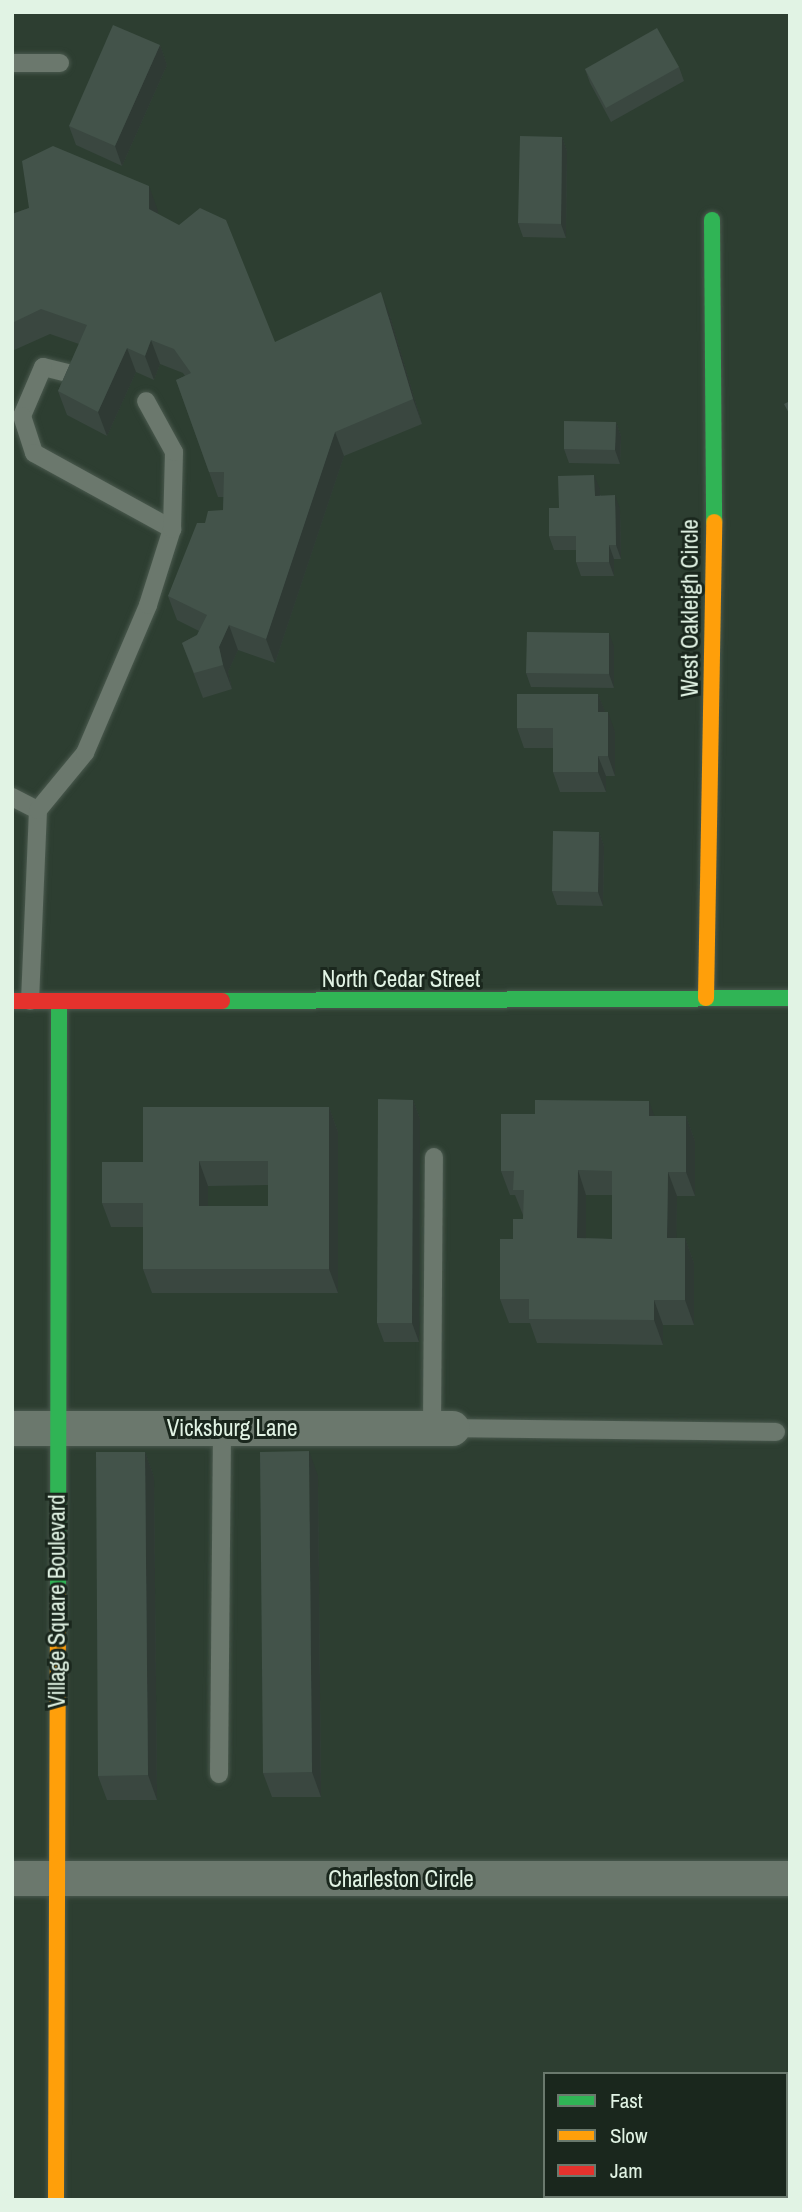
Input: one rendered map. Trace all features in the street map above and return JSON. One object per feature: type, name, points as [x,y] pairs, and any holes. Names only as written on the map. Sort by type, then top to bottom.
[{"type":"street","name":"West Oakleigh Circle","points":[[706,998],[714,603],[712,220]]},
{"type":"street","name":"North Cedar Street","points":[[21,1002],[464,1002],[790,998]]},
{"type":"street","name":"Village Square Boulevard","points":[[56,2200],[59,1002]]},
{"type":"street","name":"Vicksburg Lane","points":[[12,1428],[442,1428]]},
{"type":"street","name":"Charleston Circle","points":[[12,1878],[790,1878]]},
{"type":"lane","points":[[12,63],[60,63]]},
{"type":"lane","points":[[84,377],[43,367],[22,416],[34,453],[172,529]]},
{"type":"lane","points":[[21,1002],[38,810],[85,753],[148,605],[172,529],[174,452],[146,401]]},
{"type":"lane","points":[[12,797],[38,810]]},
{"type":"lane","points":[[433,1157],[442,1428],[776,1432]]},
{"type":"lane","points":[[219,1773],[222,1428]]},
{"type":"building","points":[[113,25],[160,45],[115,146],[69,126]]},
{"type":"building","points":[[657,28],[679,67],[606,108],[585,69]]},
{"type":"building","points":[[520,136],[562,137],[561,224],[518,223]]},
{"type":"building","points":[[53,146],[149,186],[149,209],[179,225],[200,208],[226,220],[275,342],[381,292],[413,399],[335,432],[266,639],[229,625],[219,647],[223,665],[194,673],[182,643],[197,635],[207,615],[168,596],[197,523],[205,523],[208,511],[223,510],[224,472],[209,472],[176,380],[191,373],[174,349],[151,340],[145,356],[127,348],[98,412],[58,391],[87,325],[41,309],[12,323],[12,214],[29,208],[22,161]]},
{"type":"building","points":[[790,401],[790,415],[784,404]]},
{"type":"building","points":[[564,421],[616,422],[615,450],[564,449]]},
{"type":"building","points":[[594,475],[595,496],[615,495],[616,545],[609,545],[609,562],[576,562],[576,536],[549,536],[549,508],[559,508],[558,476]]},
{"type":"building","points":[[527,632],[609,633],[609,674],[526,673]]},
{"type":"building","points":[[517,694],[598,694],[598,712],[608,712],[608,756],[598,756],[598,772],[553,772],[553,728],[517,728]]},
{"type":"building","points":[[553,831],[599,832],[598,892],[552,891]]},
{"type":"building","points":[[378,1099],[413,1100],[412,1323],[377,1323]]},
{"type":"building","points":[[535,1100],[649,1101],[649,1116],[686,1116],[686,1172],[668,1172],[667,1238],[685,1238],[685,1300],[654,1300],[654,1320],[529,1319],[529,1299],[500,1299],[500,1239],[513,1239],[513,1219],[523,1219],[524,1190],[513,1190],[514,1171],[501,1171],[501,1114],[535,1114]],"holes":[[[578,1170],[612,1171],[612,1239],[577,1238]]]},
{"type":"building","points":[[143,1107],[329,1107],[329,1269],[143,1269],[143,1203],[102,1203],[102,1162],[143,1162]],"holes":[[[199,1161],[268,1161],[268,1206],[199,1206]]]},
{"type":"building","points":[[309,1451],[312,1772],[263,1773],[260,1452]]},
{"type":"building","points":[[96,1452],[145,1452],[148,1775],[98,1776]]},
{"type":"traffic: fast","points":[[712,220],[714,522]]},
{"type":"traffic: fast","points":[[222,1001],[790,998]]},
{"type":"traffic: fast","points":[[58,1595],[59,1002]]},
{"type":"traffic: slow","points":[[706,998],[714,522]]},
{"type":"traffic: slow","points":[[56,2200],[58,1595]]},
{"type":"traffic: jam","points":[[12,1001],[222,1001]]}]
